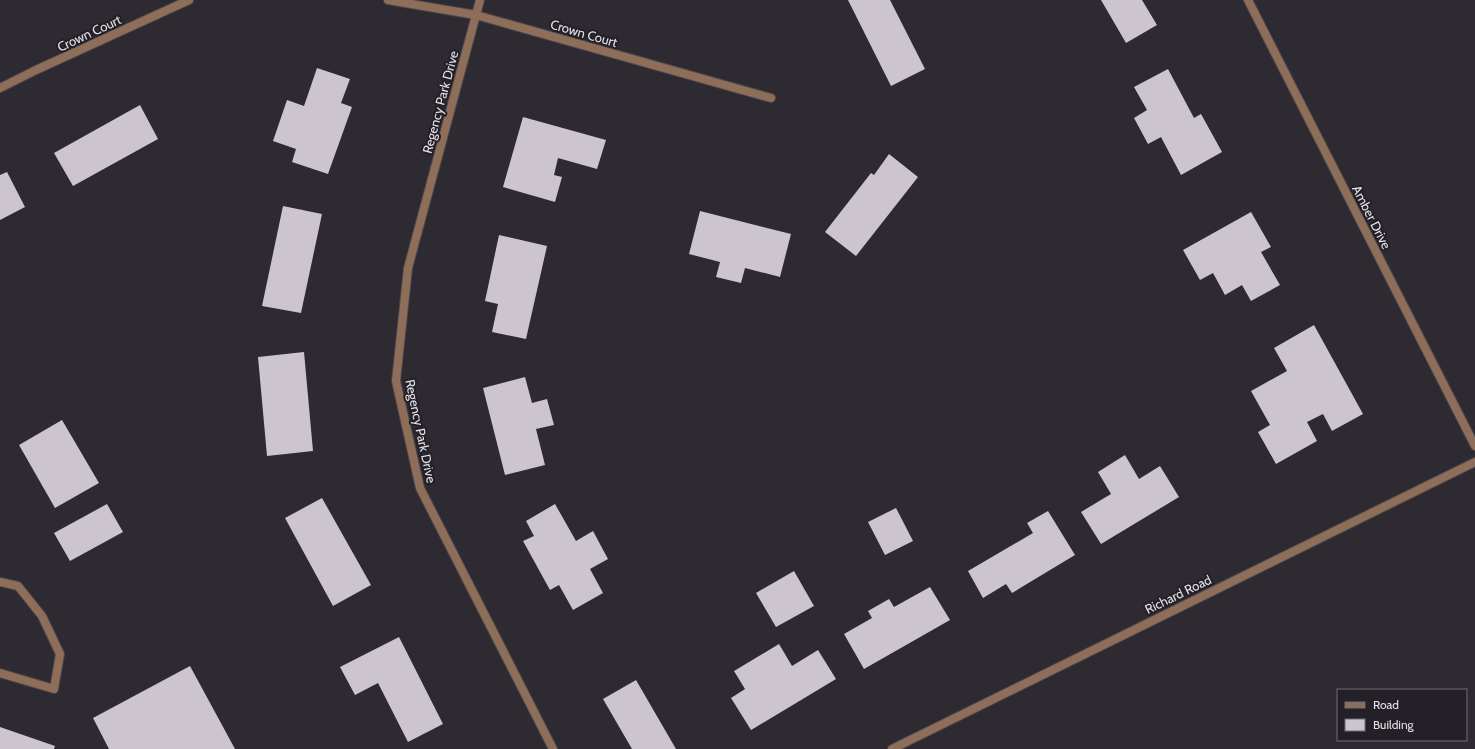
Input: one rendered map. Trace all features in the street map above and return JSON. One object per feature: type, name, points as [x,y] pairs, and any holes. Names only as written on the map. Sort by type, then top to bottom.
[{"type":"street","name":"Crown Court","points":[[0,88],[189,0]]},
{"type":"street","name":"Crown Court","points":[[388,0],[476,15],[771,98]]},
{"type":"street","name":"Regency Park Drive","points":[[480,0],[408,268],[396,381],[420,488],[553,749]]},
{"type":"street","name":"Amber Drive","points":[[1248,0],[1475,446]]},
{"type":"street","name":"Richard Road","points":[[892,749],[1475,462]]},
{"type":"street","points":[[0,582],[18,586],[42,616],[60,654],[54,689],[0,673]]},
{"type":"building","points":[[848,0],[890,0],[925,69],[891,86]]},
{"type":"building","points":[[1101,0],[1142,0],[1157,25],[1126,43]]},
{"type":"building","points":[[317,68],[350,79],[341,103],[352,107],[328,174],[292,162],[296,149],[273,141],[287,100],[304,106]]},
{"type":"building","points":[[1168,69],[1194,118],[1201,114],[1222,152],[1181,175],[1161,137],[1148,144],[1134,118],[1147,110],[1134,87]]},
{"type":"building","points":[[140,105],[158,139],[73,186],[54,153]]},
{"type":"building","points":[[523,117],[606,140],[597,169],[558,158],[554,175],[562,177],[555,202],[503,187]]},
{"type":"building","points":[[889,154],[918,177],[856,256],[825,232],[871,173],[874,175]]},
{"type":"building","points":[[7,172],[25,207],[0,220],[0,175]]},
{"type":"building","points":[[283,206],[322,214],[301,313],[262,306]]},
{"type":"building","points":[[700,211],[791,234],[780,277],[745,268],[741,283],[716,277],[720,262],[689,254]]},
{"type":"building","points":[[1251,212],[1271,247],[1261,252],[1280,285],[1251,301],[1242,285],[1225,295],[1213,273],[1200,280],[1183,250]]},
{"type":"building","points":[[499,235],[547,246],[526,339],[492,332],[498,304],[485,301]]},
{"type":"building","points":[[1314,325],[1363,414],[1332,431],[1323,414],[1307,422],[1317,441],[1276,464],[1258,432],[1270,425],[1251,391],[1287,371],[1274,348]]},
{"type":"building","points":[[304,352],[313,451],[267,456],[258,357]]},
{"type":"building","points":[[525,377],[532,403],[547,399],[554,425],[536,429],[545,465],[505,475],[483,388]]},
{"type":"building","points":[[62,420],[99,483],[55,508],[19,445]]},
{"type":"building","points":[[1125,455],[1139,479],[1160,466],[1179,497],[1101,544],[1081,512],[1111,494],[1098,472]]},
{"type":"building","points":[[322,498],[371,585],[333,606],[285,518]]},
{"type":"building","points":[[107,504],[123,532],[70,561],[54,533]]},
{"type":"building","points":[[555,504],[576,541],[593,531],[608,559],[590,569],[603,593],[573,610],[559,585],[550,590],[523,541],[534,536],[526,521]]},
{"type":"building","points":[[896,508],[913,541],[885,555],[868,522]]},
{"type":"building","points":[[1048,511],[1075,555],[1012,593],[1006,584],[983,598],[968,571],[1033,533],[1027,523]]},
{"type":"building","points":[[794,571],[814,606],[776,627],[756,593]]},
{"type":"building","points":[[930,587],[950,620],[864,669],[844,634],[872,618],[868,611],[889,599],[894,607]]},
{"type":"building","points":[[399,637],[443,724],[408,742],[378,683],[355,695],[340,667]]},
{"type":"building","points":[[779,644],[792,666],[818,650],[836,679],[751,730],[731,698],[745,689],[734,671]]},
{"type":"building","points":[[190,666],[235,749],[109,749],[93,718]]},
{"type":"building","points":[[636,680],[676,749],[632,749],[603,699]]},
{"type":"building","points":[[0,727],[55,746],[54,749],[0,749]]}]
